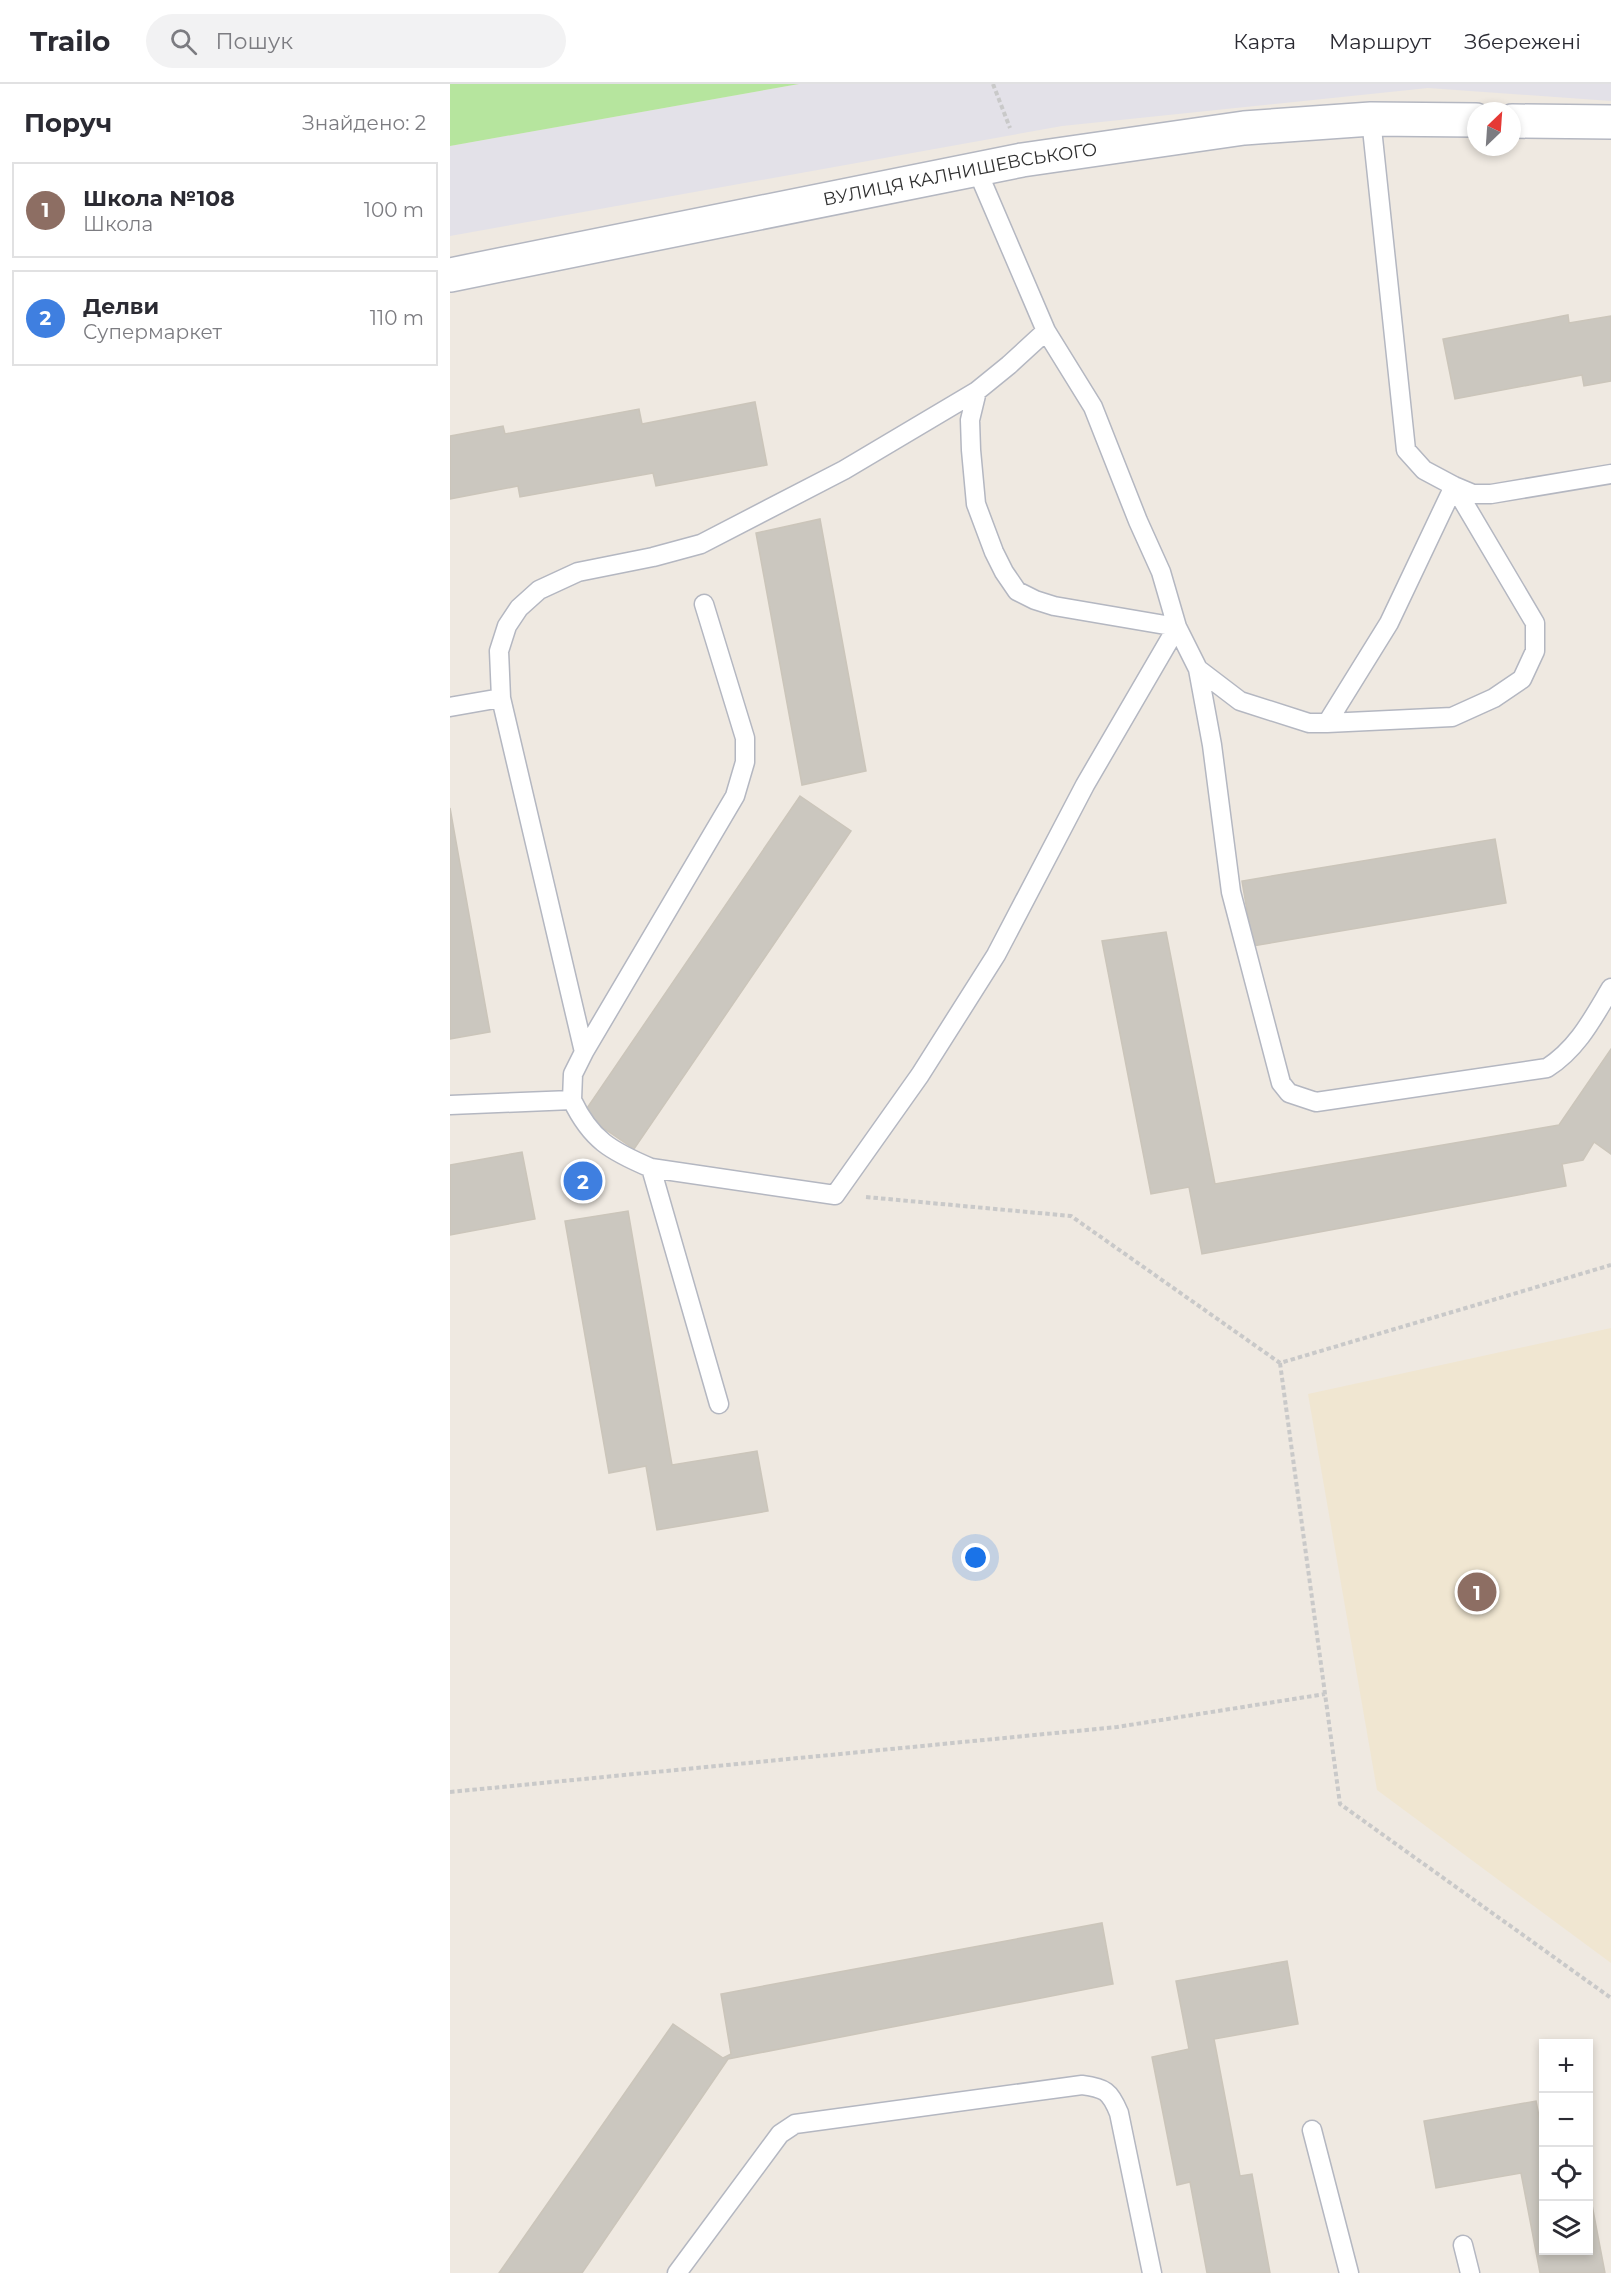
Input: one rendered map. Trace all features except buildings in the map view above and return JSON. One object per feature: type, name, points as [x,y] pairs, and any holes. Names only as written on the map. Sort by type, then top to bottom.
[{"type":"street","name":"ВУЛИЦЯ КАЛНИШЕВСЬКОГО","points":[[450,275],[1022,160],[1244,128],[1371,119],[1467,120]]},
{"type":"street","points":[[1521,121],[1611,122]]},
{"type":"lane","points":[[1371,119],[1406,450],[1424,470],[1473,494],[1491,494],[1611,474]]},
{"type":"lane","points":[[977,170],[1046,331],[1093,407],[1138,522],[1161,572],[1177,627],[1198,669],[1212,745],[1231,892],[1281,1083],[1290,1093],[1316,1102],[1547,1068],[1561,1059],[1575,1044],[1587,1029],[1611,988]]},
{"type":"lane","points":[[584,1052],[501,698],[499,651],[507,626],[519,608],[539,590],[578,572],[653,557],[701,544],[844,470],[977,391],[1046,331]]},
{"type":"lane","points":[[977,391],[970,420],[976,504],[994,552],[1017,591],[1054,606],[1177,627]]},
{"type":"lane","points":[[1198,669],[1240,700],[1309,723],[1452,717],[1494,699],[1522,678],[1534,651],[1535,623],[1454,486]]},
{"type":"lane","points":[[1327,723],[1389,623],[1454,486]]},
{"type":"lane","points":[[704,604],[745,738],[745,762],[742,774],[735,796],[584,1052],[573,1074],[572,1100],[581,1120],[598,1140],[624,1156],[651,1168],[835,1195],[920,1075],[996,955],[1085,785],[1177,627]]},
{"type":"lane","points":[[450,707],[501,698]]},
{"type":"lane","points":[[450,1105],[572,1100]]},
{"type":"lane","points":[[651,1168],[719,1404]]},
{"type":"lane","points":[[677,2273],[780,2134],[795,2124],[1082,2085],[1101,2088],[1112,2096],[1119,2113],[1152,2273]]},
{"type":"lane","points":[[1312,2130],[1349,2273]]},
{"type":"lane","points":[[1463,2245],[1470,2273]]},
{"type":"path","points":[[993,84],[1022,160]]},
{"type":"path","points":[[835,1195],[1071,1216],[1280,1363],[1340,1804],[1611,1998]]},
{"type":"path","points":[[1280,1363],[1611,1265]]},
{"type":"path","points":[[450,1792],[1117,1727],[1325,1694]]},
{"type":"shaded area","points":[[799,84],[1611,84],[1611,101],[1428,88],[1062,126],[450,236],[450,146]]},
{"type":"shaded area","points":[[1611,1328],[1611,1963],[1377,1790],[1308,1394]]},
{"type":"green space","points":[[450,84],[799,84],[450,146]]},
{"type":"place","name":"Делви","points":[[583,1181]]},
{"type":"place","name":"Школа №108","points":[[1477,1592]]}]
